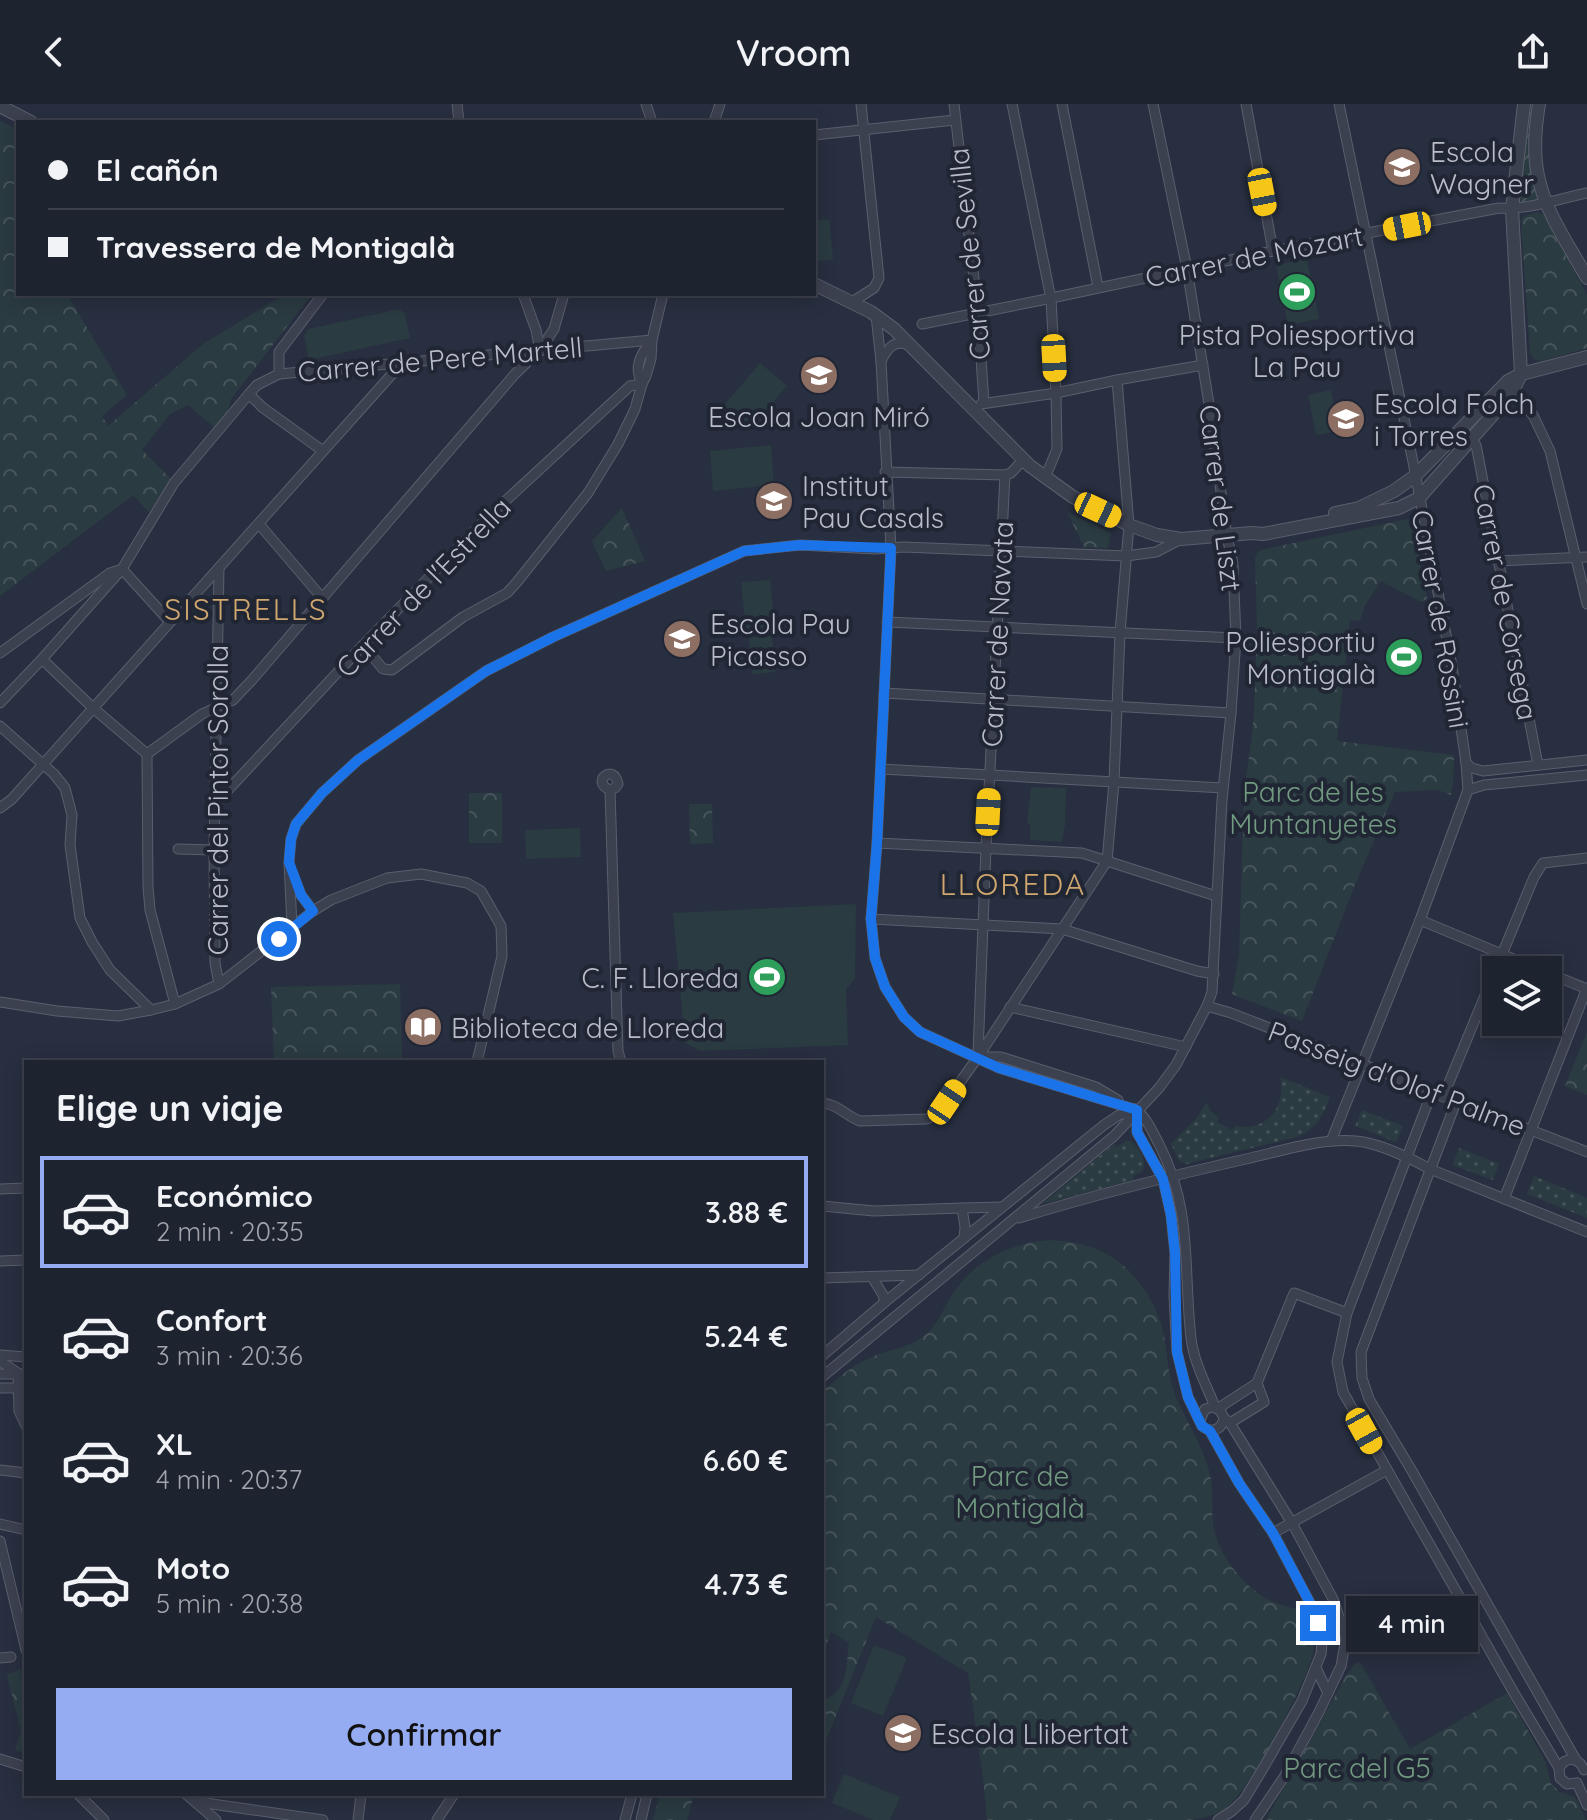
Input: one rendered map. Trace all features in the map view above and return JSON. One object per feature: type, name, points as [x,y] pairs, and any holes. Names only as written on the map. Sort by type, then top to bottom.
[{"type":"street","points":[[852,302],[874,288],[879,278],[861,104]]},
{"type":"street","name":"Carrer de Sevilla","points":[[954,104],[978,314],[984,403]]},
{"type":"street","points":[[1012,104],[1051,299],[1057,449],[1045,478]]},
{"type":"street","points":[[1062,104],[1098,287]]},
{"type":"street","name":"Carrer de Liszt","points":[[824,1375],[1114,1136],[1159,1088],[1186,1047],[1212,992],[1223,788],[1236,638],[1233,564],[1187,269],[1153,104]]},
{"type":"street","points":[[1246,104],[1273,251]]},
{"type":"street","name":"Carrer de Rossini","points":[[1339,104],[1452,666],[1468,790]]},
{"type":"street","points":[[816,285],[852,302],[894,329],[1023,460],[1045,478],[1073,497],[1129,525],[1181,539],[1263,534],[1399,508],[1419,498],[1471,441],[1512,393],[1521,374],[1512,209],[1524,104]]},
{"type":"street","points":[[1539,104],[1536,146],[1538,178],[1546,203],[1587,278]]},
{"type":"street","points":[[0,106],[27,120]]},
{"type":"street","points":[[816,135],[955,120]]},
{"type":"street","name":"Carrer de Mozart","points":[[922,324],[1273,251],[1587,193]]},
{"type":"street","points":[[279,374],[279,352],[321,296]]},
{"type":"street","points":[[524,296],[540,350]]},
{"type":"street","points":[[147,754],[202,714],[233,700],[515,374],[540,350],[554,329],[563,296]]},
{"type":"street","points":[[363,645],[383,669],[392,670],[463,617],[507,593],[517,582],[595,482],[624,432],[642,384],[639,377],[640,356],[652,340],[663,296]]},
{"type":"street","points":[[876,316],[891,548],[871,919],[875,958],[885,987],[904,1017],[920,1032],[999,1068],[1137,1110]]},
{"type":"street","name":"Carrer de Pere Martell","points":[[0,703],[122,569],[174,483],[257,385],[279,374],[652,340]]},
{"type":"street","points":[[881,361],[889,346],[901,342],[910,346]]},
{"type":"street","points":[[1252,533],[1359,508],[1394,491],[1415,476],[1500,388],[1521,374],[1587,357]]},
{"type":"street","points":[[0,808],[43,765],[402,363]]},
{"type":"street","points":[[970,407],[1203,365]]},
{"type":"street","points":[[824,1103],[835,1106],[860,1121],[927,1119],[938,1113],[1107,861],[1129,525],[1117,380]]},
{"type":"street","name":"Carrer de l'Estrella","points":[[215,804],[488,517],[630,386],[642,384]]},
{"type":"street","points":[[1512,393],[1533,415],[1550,451],[1582,557],[1587,604]]},
{"type":"street","points":[[249,394],[323,451]]},
{"type":"street","points":[[1471,441],[1469,435],[1484,414],[1486,403]]},
{"type":"street","name":"Carrer de Còrsega","points":[[1471,441],[1476,445],[1538,765]]},
{"type":"street","points":[[885,472],[1005,475],[1023,460]]},
{"type":"street","name":"Carrer de Navata","points":[[978,1057],[1005,475]]},
{"type":"street","points":[[259,524],[323,599]]},
{"type":"street","points":[[292,927],[289,862],[296,824],[322,793],[358,760],[486,671],[553,637],[744,551],[800,545],[1126,556],[1156,552],[1181,539]]},
{"type":"street","points":[[1497,561],[1582,557]]},
{"type":"street","name":"Carrer del Pintor Sorolla","points":[[219,568],[214,850],[215,963],[219,984]]},
{"type":"street","points":[[0,653],[110,573],[122,569],[170,622]]},
{"type":"street","points":[[887,622],[1236,638]]},
{"type":"street","points":[[42,659],[147,754],[150,910],[175,1004]]},
{"type":"street","points":[[884,693],[1231,713]]},
{"type":"street","points":[[0,726],[54,774],[65,788],[72,815],[70,845],[80,918],[110,970],[151,1010]]},
{"type":"street","points":[[1466,763],[1483,771],[1587,760]]},
{"type":"street","points":[[881,769],[1223,788]]},
{"type":"street","points":[[1331,1141],[1420,920],[1468,790],[1484,785],[1587,775]]},
{"type":"street","points":[[610,790],[620,1060]]},
{"type":"street","points":[[877,843],[1082,853],[1216,896]]},
{"type":"street","points":[[178,849],[214,850]]},
{"type":"street","points":[[1443,1097],[1534,877],[1543,863],[1587,858]]},
{"type":"street","points":[[289,862],[301,895],[313,911]]},
{"type":"street","points":[[0,1002],[118,1016],[175,1004],[219,984],[313,911],[340,896],[387,878],[421,874],[467,883],[481,891],[501,926],[502,956],[477,1060]]},
{"type":"street","points":[[871,919],[1062,929],[1214,974]]},
{"type":"street","points":[[1420,920],[1502,955]]},
{"type":"street","points":[[1504,1199],[1587,989],[1562,979]]},
{"type":"street","name":"Passeig d'Olof Palme","points":[[1207,1006],[1587,1152]]},
{"type":"street","points":[[1010,1007],[1186,1047]]},
{"type":"street","points":[[1432,1092],[1347,1313],[1337,1362],[1343,1392],[1559,1768]]},
{"type":"street","points":[[1456,1102],[1361,1352],[1362,1378],[1369,1399],[1404,1460],[1583,1763],[1584,1775],[1577,1783],[1563,1782],[1558,1774],[1565,1761],[1583,1763]]},
{"type":"street","points":[[1137,1110],[1137,1132],[1168,1178],[1182,1207],[1191,1338],[1201,1378],[1216,1408],[1223,1414],[1292,1523],[1333,1599],[1346,1638],[1341,1666],[1319,1712],[1284,1777],[1255,1820]]},
{"type":"street","points":[[824,1354],[1104,1125],[1119,1115],[1137,1110]]},
{"type":"street","points":[[1012,1220],[1080,1199],[1168,1178],[1331,1141],[1359,1141],[1407,1157],[1587,1232]]},
{"type":"street","points":[[1168,1178],[1175,1253],[1177,1352],[1188,1397],[1202,1426],[1210,1431],[1239,1483],[1273,1533],[1310,1603],[1322,1642],[1321,1654],[1302,1701],[1265,1765],[1244,1800],[1218,1820]]},
{"type":"street","points":[[0,1189],[24,1188]]},
{"type":"street","points":[[824,1206],[874,1211],[1002,1207]]},
{"type":"street","points":[[962,1208],[964,1238]]},
{"type":"street","points":[[0,1261],[24,1260]]},
{"type":"street","points":[[824,1278],[919,1275]]},
{"type":"street","points":[[872,1277],[885,1302],[872,1335]]},
{"type":"street","points":[[1200,1420],[1205,1409],[1216,1408],[1257,1383],[1294,1293],[1347,1313]]},
{"type":"street","points":[[0,1355],[24,1357]]},
{"type":"street","points":[[0,1361],[22,1373]]},
{"type":"street","points":[[0,1374],[22,1373]]},
{"type":"street","points":[[22,1373],[18,1388],[19,1411],[24,1422]]},
{"type":"street","points":[[1210,1431],[1264,1402],[1257,1383]]},
{"type":"street","points":[[0,1388],[18,1388]]},
{"type":"street","points":[[1208,1388],[1230,1399]]},
{"type":"street","points":[[1388,1469],[1390,1456],[1395,1454],[1404,1460]]},
{"type":"street","points":[[1388,1469],[1399,1474],[1403,1472],[1404,1460]]},
{"type":"street","points":[[1273,1533],[1388,1469]]},
{"type":"street","points":[[0,1470],[24,1473]]},
{"type":"street","points":[[0,1524],[24,1530]]},
{"type":"street","points":[[0,1541],[22,1614]]},
{"type":"street","points":[[0,1658],[11,1657]]},
{"type":"street","points":[[1316,1668],[1328,1693]]},
{"type":"street","points":[[0,1759],[24,1766]]},
{"type":"street","points":[[1577,1783],[1587,1805]]},
{"type":"street","points":[[80,1796],[104,1820]]},
{"type":"street","points":[[193,1796],[216,1820]]},
{"type":"street","points":[[194,1796],[201,1801],[244,1810],[323,1820]]},
{"type":"street","points":[[358,1820],[361,1796]]},
{"type":"street","points":[[437,1820],[453,1796]]},
{"type":"street","points":[[625,1820],[631,1796]]},
{"type":"street","points":[[641,1820],[647,1796]]},
{"type":"street","points":[[235,1820],[244,1810]]},
{"type":"green space","points":[[1530,104],[1534,104],[1541,196],[1539,201],[1524,204],[1520,200]]},
{"type":"green space","points":[[0,121],[16,129],[16,296],[68,296],[127,395],[102,416],[108,426],[203,344],[282,296],[310,296],[231,399],[227,413],[214,427],[188,405],[170,414],[142,450],[171,479],[149,512],[133,495],[0,596]]},
{"type":"green space","points":[[1537,212],[1544,215],[1587,295],[1587,348],[1542,361],[1534,359],[1530,351],[1521,222],[1524,216]]},
{"type":"green space","points":[[829,219],[833,259],[816,262],[816,221]]},
{"type":"green space","name":"Pista Poliesportiva La Pau","points":[[1307,259],[1319,319],[1288,325],[1276,265]]},
{"type":"green space","points":[[399,309],[405,314],[410,338],[309,360],[304,336],[308,329]]},
{"type":"green space","points":[[760,363],[787,386],[747,432],[721,409]]},
{"type":"green space","points":[[1331,390],[1339,431],[1316,435],[1308,395]]},
{"type":"green space","points":[[771,445],[774,485],[713,491],[710,451]]},
{"type":"green space","points":[[622,508],[645,561],[606,571],[592,541]]},
{"type":"green space","points":[[1067,512],[1111,533],[1108,548],[1084,547]]},
{"type":"green space","name":"Parc de les Muntanyetes","points":[[1412,518],[1427,599],[1421,602],[1381,581],[1365,605],[1360,621],[1350,620],[1337,741],[1454,755],[1451,795],[1438,790],[1395,792],[1302,1021],[1232,994],[1239,955],[1244,793],[1253,727],[1257,624],[1255,559],[1261,550]]},
{"type":"green space","points":[[770,580],[775,629],[746,632],[741,582]]},
{"type":"green space","points":[[772,635],[775,672],[752,674],[749,637]]},
{"type":"green space","points":[[1031,787],[1066,788],[1062,842],[1030,839],[1030,824],[1027,824]]},
{"type":"green space","points":[[469,793],[502,793],[502,843],[469,843]]},
{"type":"green space","points":[[689,804],[712,804],[713,843],[690,844]]},
{"type":"green space","points":[[580,828],[581,857],[526,859],[525,830]]},
{"type":"green space","name":"C. F. Lloreda","points":[[856,904],[855,979],[846,989],[848,1045],[700,1051],[685,1043],[673,913]]},
{"type":"green space","points":[[400,984],[402,1060],[274,1060],[271,987]]},
{"type":"green space","points":[[1587,1032],[1587,1095],[1565,1086]]},
{"type":"green space","points":[[1280,1077],[1330,1097],[1314,1126],[1297,1137],[1186,1164],[1179,1161],[1171,1144],[1195,1120],[1207,1102],[1219,1118],[1217,1122],[1232,1130],[1235,1126],[1257,1125],[1272,1115],[1277,1107]]},
{"type":"green space","points":[[1362,1110],[1403,1126],[1396,1142],[1355,1126]]},
{"type":"green space","points":[[1127,1140],[1138,1148],[1144,1162],[1143,1171],[1133,1176],[1134,1180],[1042,1204],[1114,1144],[1117,1147]]},
{"type":"green space","points":[[1459,1148],[1499,1164],[1493,1180],[1452,1165]]},
{"type":"green space","points":[[1534,1176],[1587,1198],[1587,1218],[1527,1194]]},
{"type":"green space","name":"Parc de Montigalà","points":[[1034,1242],[1075,1243],[1098,1250],[1124,1266],[1144,1289],[1163,1331],[1173,1389],[1200,1445],[1210,1475],[1213,1524],[1220,1547],[1241,1578],[1259,1594],[1273,1602],[1304,1611],[1312,1631],[1314,1647],[1309,1667],[1263,1757],[1229,1805],[1205,1817],[1189,1820],[987,1820],[968,1673],[876,1617],[824,1745],[824,1700],[842,1684],[849,1643],[831,1632],[824,1652],[824,1390],[858,1364],[923,1337],[972,1271],[995,1256]]},
{"type":"green space","points":[[874,1645],[907,1658],[883,1716],[851,1703]]},
{"type":"green space","name":"Parc del G5","points":[[1360,1662],[1410,1749],[1507,1693],[1546,1763],[1551,1784],[1577,1800],[1586,1820],[1266,1820],[1346,1676]]},
{"type":"green space","points":[[20,1669],[24,1685],[24,1753],[15,1750],[21,1731],[7,1675]]},
{"type":"green space","points":[[844,1774],[900,1797],[890,1820],[873,1820],[832,1803]]},
{"type":"green space","points":[[659,1796],[693,1796],[687,1820],[653,1820]]},
{"type":"place","name":"Escola Wagner","points":[[1402,167]]},
{"type":"place","name":"Pista Poliesportiva La Pau","points":[[1297,292]]},
{"type":"place","name":"Escola Joan Miró","points":[[819,375]]},
{"type":"place","name":"Escola Folch i Torres","points":[[1346,419]]},
{"type":"place","name":"Institut Pau Casals","points":[[774,501]]},
{"type":"place","name":"Escola Pau Picasso","points":[[682,639]]},
{"type":"place","name":"Poliesportiu Montigalà","points":[[1404,657]]},
{"type":"place","name":"C. F. Lloreda","points":[[767,977]]},
{"type":"place","name":"Biblioteca de Lloreda","points":[[423,1027]]},
{"type":"place","name":"Escola Llibertat","points":[[903,1733]]},
{"type":"district","name":"SISTRELLS","points":[[246,609]]},
{"type":"district","name":"LLOREDA","points":[[1013,884]]},
{"type":"route","points":[[279,939],[313,911],[301,895],[289,862],[296,824],[322,793],[358,760],[486,671],[553,637],[744,551],[800,545],[891,548],[871,919],[875,958],[885,987],[904,1017],[920,1032],[999,1068],[1137,1110],[1137,1132],[1163,1179],[1171,1215],[1177,1352],[1188,1397],[1202,1426],[1210,1431],[1239,1483],[1273,1533],[1318,1623]]}]
